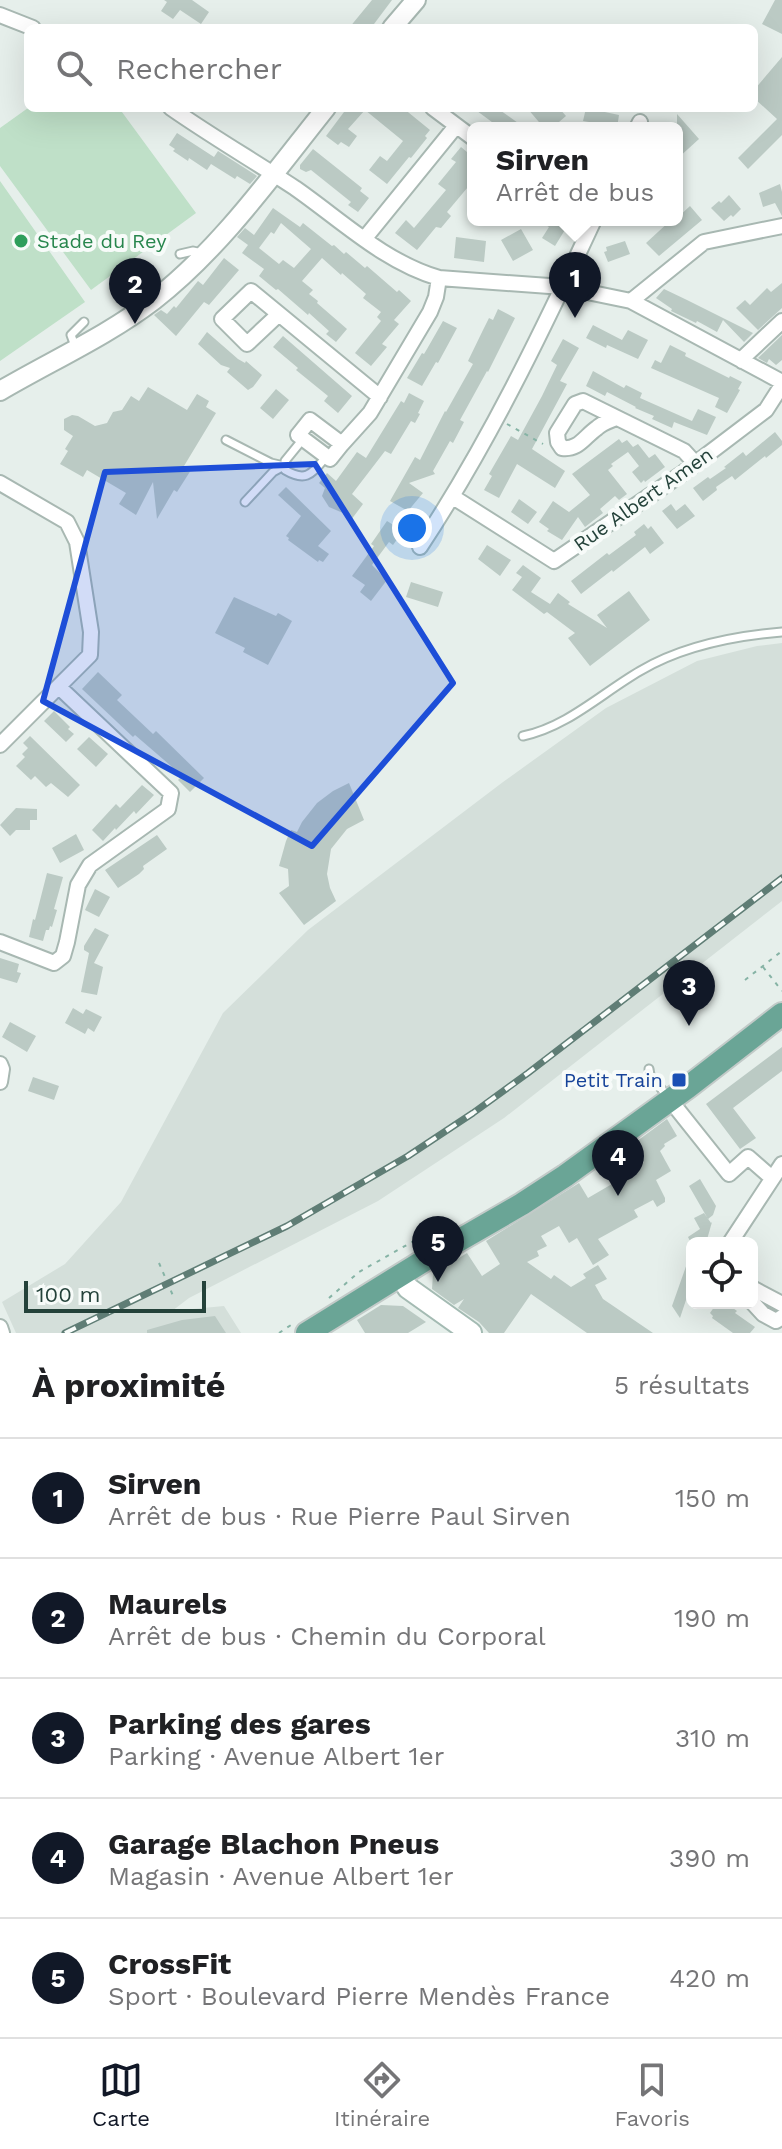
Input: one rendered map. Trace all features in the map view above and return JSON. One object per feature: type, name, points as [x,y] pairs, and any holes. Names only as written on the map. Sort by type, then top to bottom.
[{"type":"main road","points":[[303,1326],[400,1276],[533,1197],[670,1100],[782,1014]]},
{"type":"main road","points":[[400,1276],[408,1288],[471,1333]]},
{"type":"street","points":[[395,24],[416,0]]},
{"type":"street","points":[[0,15],[24,24]]},
{"type":"street","points":[[177,112],[293,187],[400,263],[421,273],[439,278],[563,287],[631,301],[782,384]]},
{"type":"street","points":[[0,391],[76,349],[144,307],[171,286],[204,255],[323,112]]},
{"type":"street","points":[[438,112],[467,134]]},
{"type":"street","points":[[365,238],[456,126]]},
{"type":"street","points":[[420,547],[453,497],[563,287],[591,226]]},
{"type":"street","points":[[631,301],[704,242],[782,226]]},
{"type":"street","points":[[342,444],[310,420],[298,435],[330,459],[380,397],[430,312],[439,278]]},
{"type":"street","points":[[279,314],[380,397]]},
{"type":"street","points":[[742,361],[782,321]]},
{"type":"street","name":"Rue Albert Amen","points":[[453,497],[554,561],[683,473],[766,410],[782,384]]},
{"type":"street","points":[[616,418],[598,426],[570,449],[562,448],[558,442],[557,433],[575,404],[583,401],[684,451],[695,463]]},
{"type":"street","points":[[0,483],[67,522],[77,542],[91,632],[90,655],[0,745]]},
{"type":"street","points":[[0,942],[54,963],[63,956],[78,885],[90,865],[168,809],[171,793],[59,687]]},
{"type":"street","points":[[0,1064],[0,1082]]},
{"type":"street","points":[[670,1100],[729,1174],[748,1157],[772,1178]]},
{"type":"street","points":[[734,1237],[782,1164]]},
{"type":"street","points":[[758,1291],[782,1304]]},
{"type":"street","points":[[758,1309],[776,1321],[782,1317]]},
{"type":"street","points":[[0,1327],[2,1333]]},
{"type":"lane","points":[[180,254],[197,251],[204,255]]},
{"type":"lane","points":[[76,349],[71,335],[84,322]]},
{"type":"lane","points":[[303,439],[285,461],[285,470],[303,477],[310,474],[326,456]]},
{"type":"lane","points":[[226,440],[271,463],[284,466]]},
{"type":"lane","points":[[245,502],[273,472],[284,466]]},
{"type":"lane","points":[[523,736],[552,728],[642,669],[667,658],[699,646],[782,632]]},
{"type":"lane","points":[[649,1069],[650,1075],[670,1100]]},
{"type":"path","points":[[495,418],[545,444],[558,442]]},
{"type":"path","points":[[745,980],[782,951]]},
{"type":"path","points":[[762,966],[782,991]]},
{"type":"path","points":[[326,1301],[359,1272],[435,1229],[449,1225]]},
{"type":"path","points":[[159,1263],[174,1298]]},
{"type":"path","points":[[279,1333],[303,1326]]},
{"type":"highlighted area","points":[[315,464],[453,683],[312,846],[43,701],[105,472]]},
{"type":"shaded area","points":[[782,643],[782,901],[504,1118],[378,1201],[189,1298],[172,1311],[224,1306],[241,1333],[16,1333],[2,1302],[65,1264],[121,1202],[223,1013],[308,930],[606,708],[697,661]]},
{"type":"green space","points":[[24,111],[122,112],[196,213],[91,290],[0,166],[0,128]]},
{"type":"green space","name":"Stade du Rey","points":[[0,181],[85,302],[0,361]]},
{"type":"building","points":[[164,0],[192,0],[209,12],[201,24],[180,10],[173,19],[161,11],[167,2]]},
{"type":"building","points":[[372,0],[392,0],[374,24],[352,24]]},
{"type":"building","points":[[775,0],[782,0],[782,34],[762,24]]},
{"type":"building","points":[[782,57],[782,135],[748,169],[738,158],[777,119],[758,102],[758,85]]},
{"type":"building","points":[[344,112],[363,112],[348,129],[357,136],[349,147],[341,142],[338,145],[326,136]]},
{"type":"building","points":[[367,112],[408,112],[430,130],[425,136],[427,138],[387,184],[369,170],[380,156],[387,161],[403,141]]},
{"type":"building","points":[[478,112],[503,112],[517,122],[492,122]]},
{"type":"building","points":[[530,112],[562,112],[566,116],[559,122],[539,122]]},
{"type":"building","points":[[585,112],[619,115],[618,122],[583,121]]},
{"type":"building","points":[[677,114],[699,139],[683,154],[683,122],[677,122]]},
{"type":"building","points":[[177,133],[214,157],[218,151],[257,176],[250,184],[211,164],[207,170],[189,158],[188,161],[169,145]]},
{"type":"building","points":[[461,147],[467,152],[467,188],[447,212],[451,216],[441,228],[436,227],[417,250],[395,233],[406,220],[414,228],[446,190],[438,184],[456,162],[451,159]]},
{"type":"building","points":[[313,149],[362,188],[360,191],[369,198],[358,212],[348,205],[351,202],[311,170],[306,172],[300,169]]},
{"type":"building","points":[[780,184],[782,216],[775,203],[763,207],[759,193]]},
{"type":"building","points":[[729,195],[741,209],[724,221],[711,208]]},
{"type":"building","points":[[690,206],[702,220],[659,256],[646,243],[664,226],[683,226],[683,212]]},
{"type":"building","points":[[273,208],[300,227],[303,223],[332,246],[344,254],[346,252],[365,268],[367,266],[411,301],[394,320],[399,324],[382,344],[387,347],[371,366],[355,353],[381,321],[377,317],[381,312],[363,298],[366,294],[322,258],[302,281],[313,290],[309,294],[317,303],[347,329],[336,342],[309,313],[259,276],[264,269],[242,253],[248,245],[237,237],[245,228],[254,235]],"holes":[[[281,223],[311,249],[294,268],[283,260],[279,264],[259,248]]]},
{"type":"building","points":[[567,226],[555,246],[542,238],[549,227]]},
{"type":"building","points":[[521,229],[533,250],[513,261],[501,240]]},
{"type":"building","points":[[456,237],[486,241],[484,262],[454,258]]},
{"type":"building","points":[[625,241],[630,254],[608,262],[604,252],[607,251],[606,247]]},
{"type":"building","points":[[224,258],[239,270],[209,305],[204,302],[176,336],[154,315],[161,310],[167,314],[174,306],[176,308],[198,281],[203,285]]},
{"type":"building","points":[[782,283],[782,308],[758,330],[736,308],[745,300],[750,305],[767,288],[771,292]]},
{"type":"building","points":[[664,289],[753,333],[744,342],[723,320],[717,332],[671,311],[656,298]]},
{"type":"building","points":[[498,309],[515,318],[460,420],[464,422],[453,443],[450,441],[433,471],[435,474],[409,483],[423,493],[408,511],[390,501],[415,457],[420,460],[473,364],[468,361],[489,318],[493,320]]},
{"type":"building","points":[[443,321],[457,328],[422,386],[407,378]]},
{"type":"building","points":[[593,325],[622,340],[628,330],[648,340],[638,359],[586,338]]},
{"type":"building","points":[[207,332],[262,375],[253,387],[248,390],[227,372],[230,368],[221,365],[198,344]]},
{"type":"building","points":[[782,335],[782,360],[776,365],[769,359],[767,363],[758,358]]},
{"type":"building","points":[[283,336],[352,396],[338,413],[324,401],[328,396],[273,347]]},
{"type":"building","points":[[563,339],[579,348],[560,381],[567,384],[532,449],[565,471],[555,488],[517,464],[499,498],[484,490],[492,476],[489,474],[511,436],[518,440],[557,365],[551,361]]},
{"type":"building","points":[[670,345],[686,353],[685,356],[742,382],[727,413],[715,407],[719,398],[651,368],[655,360],[661,363]]},
{"type":"building","points":[[593,371],[624,388],[626,385],[642,393],[640,398],[692,421],[698,409],[716,417],[707,435],[674,422],[672,428],[607,392],[605,396],[586,386]]},
{"type":"building","points":[[148,387],[187,410],[197,394],[209,401],[206,407],[216,413],[184,466],[191,470],[177,492],[174,490],[157,519],[153,482],[136,515],[119,504],[126,493],[87,470],[83,477],[60,464],[73,436],[64,430],[64,419],[72,415],[95,426],[107,423],[113,412],[122,410],[131,396],[139,401]]},
{"type":"building","points":[[276,389],[289,400],[273,419],[260,408]]},
{"type":"building","points":[[409,393],[424,401],[420,414],[415,423],[411,421],[391,454],[385,451],[352,494],[363,504],[351,520],[329,507],[322,496],[325,488],[319,483],[327,473],[336,481],[357,452],[366,458]]},
{"type":"building","points":[[775,432],[782,445],[735,480],[732,476],[716,487],[717,490],[703,501],[693,488],[726,468],[743,452],[746,456]]},
{"type":"building","points":[[619,439],[622,443],[627,440],[633,447],[638,444],[649,458],[655,454],[665,467],[641,483],[632,472],[639,466],[628,452],[611,464],[613,466],[608,470],[627,494],[619,500],[615,496],[600,509],[603,513],[585,527],[578,517],[562,540],[547,531],[549,529],[539,522],[553,501],[569,512],[590,495],[572,474]]},
{"type":"building","points":[[286,487],[331,531],[318,546],[329,554],[323,562],[318,562],[286,536],[301,516],[278,495]]},
{"type":"building","points":[[519,499],[537,512],[528,524],[511,512]]},
{"type":"building","points":[[671,504],[676,511],[685,504],[695,516],[677,529],[662,511]]},
{"type":"building","points":[[387,521],[403,531],[393,545],[389,542],[372,565],[387,580],[371,601],[360,592],[365,585],[352,576],[374,546],[371,544]]},
{"type":"building","points":[[644,524],[648,529],[651,526],[664,543],[650,554],[645,547],[581,594],[571,581],[636,535],[634,532]]},
{"type":"building","points":[[487,545],[511,560],[500,576],[478,559]]},
{"type":"building","points":[[523,565],[541,578],[531,592],[550,604],[558,593],[570,602],[568,604],[607,628],[597,615],[629,591],[650,620],[590,666],[568,638],[575,633],[512,590],[522,577],[516,573]]},
{"type":"building","points":[[411,582],[443,592],[438,607],[406,597]]},
{"type":"building","points":[[234,597],[292,621],[268,665],[243,652],[245,648],[215,633]]},
{"type":"building","points":[[98,672],[122,695],[117,700],[153,734],[156,731],[204,778],[190,792],[178,780],[180,778],[171,766],[135,735],[133,737],[82,689]]},
{"type":"building","points":[[54,711],[74,734],[66,742],[44,721]]},
{"type":"building","points":[[30,736],[80,785],[68,797],[51,783],[46,787],[35,776],[31,780],[16,766],[25,757],[22,754],[28,748],[23,743]]},
{"type":"building","points":[[89,737],[108,754],[96,767],[77,749]]},
{"type":"building","points":[[349,783],[364,820],[347,829],[331,849],[327,874],[336,901],[304,925],[279,893],[289,886],[288,869],[279,866],[286,841],[291,830],[297,832],[317,803]]},
{"type":"building","points":[[142,785],[154,795],[103,841],[92,830],[116,804],[120,808]]},
{"type":"building","points":[[16,808],[37,809],[37,820],[30,820],[30,830],[16,830],[10,836],[0,825]]},
{"type":"building","points":[[76,834],[84,850],[60,863],[52,848]]},
{"type":"building","points":[[157,835],[167,849],[118,888],[105,870]]},
{"type":"building","points":[[47,873],[63,877],[52,927],[46,930],[43,941],[29,937]]},
{"type":"building","points":[[95,889],[110,897],[99,917],[85,910]]},
{"type":"building","points":[[95,928],[109,935],[94,963],[103,967],[97,995],[81,992],[89,953],[84,946]]},
{"type":"building","points":[[0,958],[19,964],[17,972],[21,973],[17,983],[0,978]]},
{"type":"building","points":[[73,1008],[83,1014],[86,1009],[102,1017],[94,1032],[88,1028],[85,1034],[65,1023]]},
{"type":"building","points":[[10,1022],[36,1036],[27,1052],[2,1037]]},
{"type":"building","points":[[782,1047],[782,1071],[733,1108],[756,1138],[740,1149],[706,1104]]},
{"type":"building","points":[[33,1077],[59,1086],[54,1100],[28,1091]]},
{"type":"building","points":[[667,1119],[677,1136],[664,1144],[660,1151],[671,1171],[656,1180],[665,1202],[657,1207],[653,1200],[634,1210],[638,1217],[598,1239],[609,1255],[593,1265],[577,1238],[569,1243],[559,1226],[541,1236],[547,1246],[537,1251],[539,1256],[527,1262],[551,1279],[554,1275],[571,1287],[586,1278],[583,1274],[598,1265],[607,1279],[595,1285],[603,1299],[653,1333],[587,1333],[531,1294],[504,1333],[489,1333],[458,1308],[464,1299],[454,1305],[432,1289],[433,1274],[467,1253],[482,1276],[500,1264],[486,1241],[579,1183],[588,1198],[624,1177],[644,1162],[633,1144]]},
{"type":"building","points":[[700,1179],[716,1206],[708,1219],[689,1186]]},
{"type":"building","points":[[704,1213],[712,1222],[708,1237],[688,1237],[700,1229],[694,1218]]},
{"type":"building","points":[[686,1266],[686,1300],[680,1318],[672,1306]]},
{"type":"building","points":[[381,1305],[403,1306],[426,1322],[408,1333],[365,1333],[357,1320]]},
{"type":"building","points":[[713,1309],[734,1309],[735,1313],[755,1327],[750,1333],[733,1333],[712,1318],[710,1313]]},
{"type":"building","points":[[215,1316],[226,1333],[147,1333],[147,1330],[182,1320]]},
{"type":"railway","points":[[65,1333],[287,1226],[408,1156],[528,1073],[782,878]]},
{"type":"place","name":"Stade du Rey","points":[[21,241]]},
{"type":"place","name":"Sirven","points":[[575,318]]},
{"type":"place","name":"Maurels","points":[[135,324]]},
{"type":"place","name":"Parking des gares","points":[[689,1026]]},
{"type":"place","name":"Petit Train","points":[[679,1080]]},
{"type":"place","name":"Garage Blachon Pneus","points":[[618,1196]]},
{"type":"place","name":"CrossFit","points":[[438,1282]]}]
